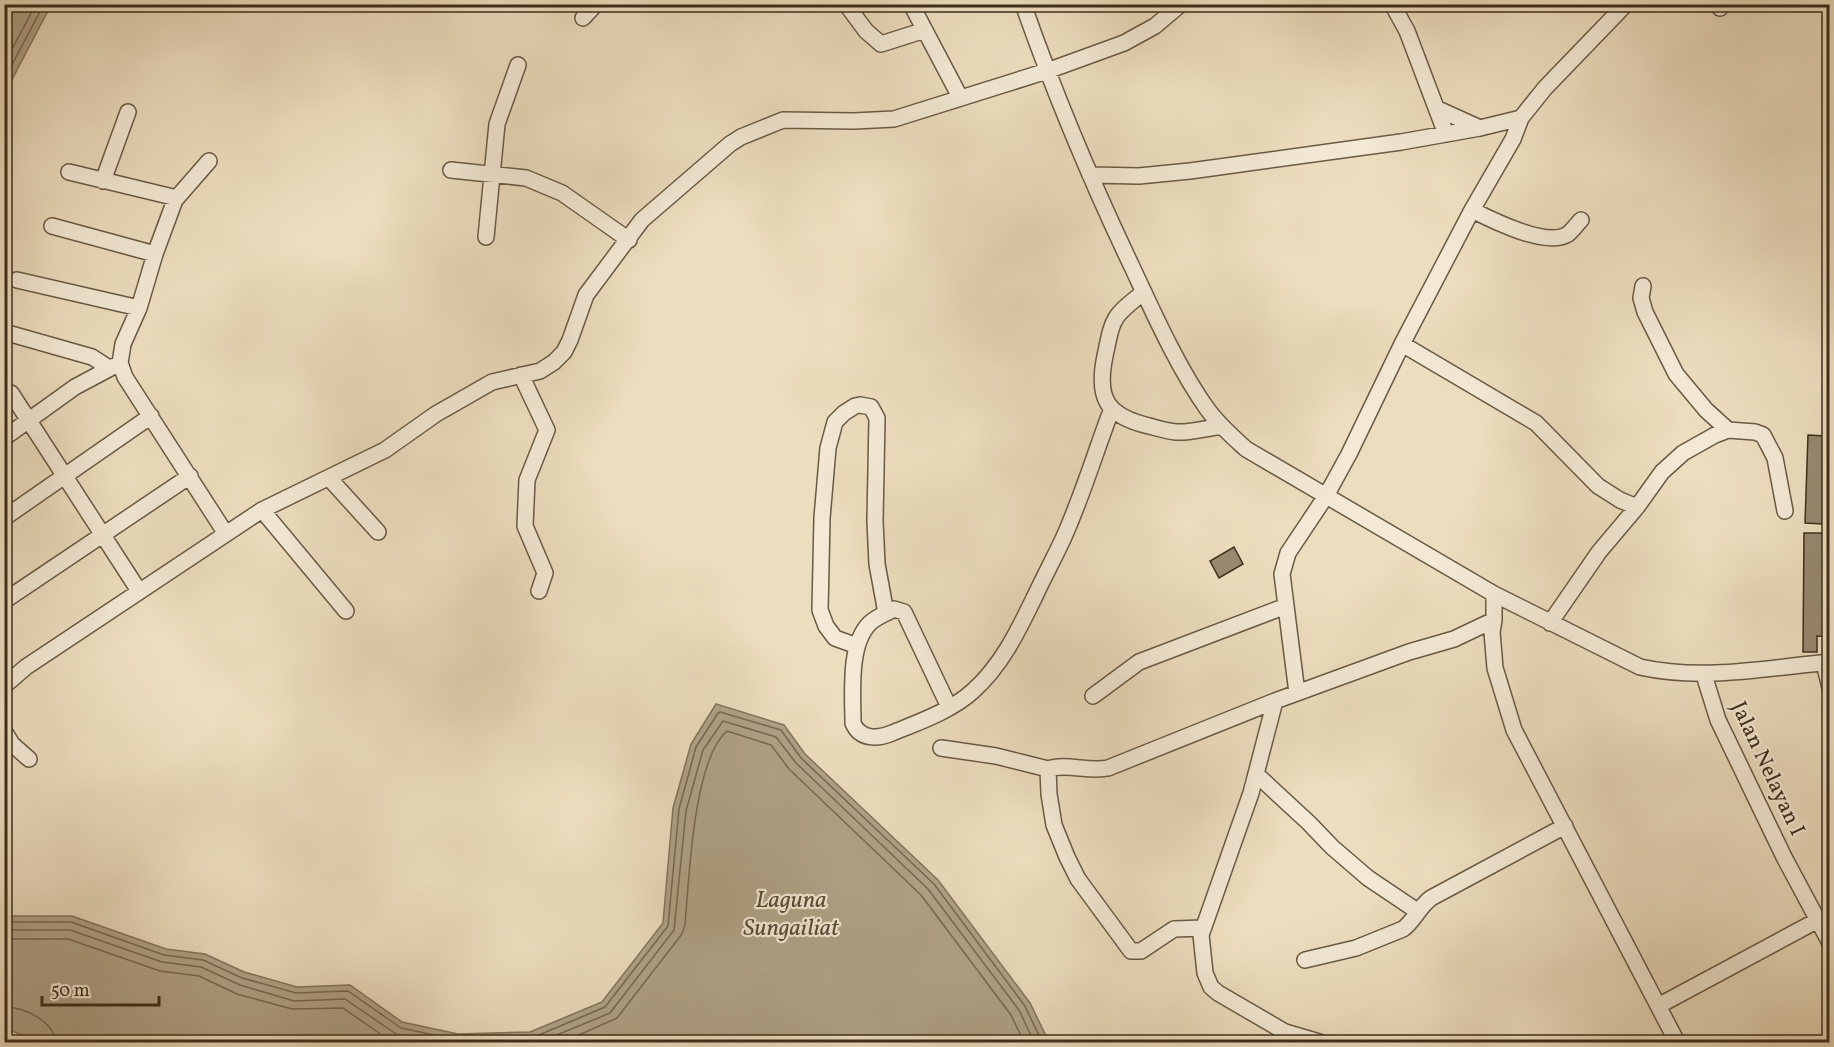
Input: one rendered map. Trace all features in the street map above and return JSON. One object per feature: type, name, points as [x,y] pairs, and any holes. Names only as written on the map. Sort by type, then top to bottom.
[{"type":"street","points":[[583,18],[596,4]]},
{"type":"street","points":[[846,4],[866,31],[881,44],[925,30]]},
{"type":"street","points":[[912,4],[960,97]]},
{"type":"street","points":[[1023,4],[1047,71],[1093,182],[1144,292],[1180,362],[1208,409],[1246,449],[1494,594],[1640,667],[1664,672],[1704,675],[1827,662],[1830,688]]},
{"type":"street","points":[[4,686],[26,667],[262,510],[385,450],[436,414],[492,382],[540,371],[554,362],[564,352],[570,340],[586,295],[642,220],[730,144],[769,124],[783,120],[885,120],[1047,71],[1124,43],[1155,26],[1181,4]]},
{"type":"street","points":[[1392,4],[1407,31],[1446,134]]},
{"type":"street","points":[[1297,693],[1282,574],[1288,553],[1326,496],[1349,454],[1402,344],[1517,128],[1545,88],[1626,4]]},
{"type":"street","points":[[486,237],[497,124],[518,64]]},
{"type":"street","points":[[1438,109],[1480,128]]},
{"type":"street","points":[[103,181],[128,112]]},
{"type":"street","points":[[1093,182],[1190,171],[1480,128],[1517,128]]},
{"type":"street","points":[[4,438],[75,387],[114,366],[139,308],[155,254],[177,198],[208,161]]},
{"type":"street","points":[[450,170],[526,178],[562,193],[629,240]]},
{"type":"street","points":[[69,172],[177,198]]},
{"type":"street","points":[[1472,210],[1513,229],[1546,236],[1568,234],[1581,220]]},
{"type":"street","points":[[52,226],[155,254]]},
{"type":"street","points":[[17,280],[139,308]]},
{"type":"street","points":[[1643,286],[1641,298],[1645,312],[1676,374],[1706,410],[1728,430]]},
{"type":"street","points":[[1144,292],[1119,311],[1111,325],[1103,366],[1102,390],[1111,411],[1131,422],[1176,432],[1222,426]]},
{"type":"street","points":[[4,332],[92,357],[114,366],[125,377],[226,534]]},
{"type":"street","points":[[1402,344],[1536,423],[1598,486],[1637,507]]},
{"type":"street","points":[[521,375],[547,430],[527,480],[525,526],[545,573],[538,591]]},
{"type":"street","points":[[11,393],[139,591]]},
{"type":"street","points":[[857,646],[835,638],[826,626],[820,610],[822,518],[828,448],[835,422],[844,412],[860,405],[871,407],[877,418],[875,521],[877,564],[886,613]]},
{"type":"street","points":[[949,706],[907,616],[900,609],[886,613],[870,622],[859,638],[854,656],[853,717],[854,727],[868,737],[887,735],[949,706],[972,692],[1010,647],[1064,537],[1111,411]]},
{"type":"street","points":[[4,518],[151,416]]},
{"type":"street","points":[[1550,623],[1599,552],[1637,507],[1662,472],[1683,453],[1708,438],[1728,430],[1755,432],[1762,435],[1775,458],[1785,511]]},
{"type":"street","points":[[4,601],[190,476]]},
{"type":"street","points":[[329,478],[378,532]]},
{"type":"street","points":[[262,510],[346,611]]},
{"type":"street","points":[[1494,594],[1492,633],[1495,668],[1514,730],[1677,1042]]},
{"type":"street","points":[[1093,696],[1139,662],[1286,606]]},
{"type":"street","points":[[941,748],[996,756],[1048,770],[1056,767],[1108,768],[1275,701],[1409,652],[1454,639],[1494,620]]},
{"type":"street","name":"Jalan Nelayan I","points":[[1704,675],[1711,701],[1784,857],[1830,943]]},
{"type":"street","points":[[1275,701],[1233,848],[1202,931],[1205,973],[1211,987],[1218,993],[1285,1032],[1319,1042]]},
{"type":"street","points":[[4,731],[12,744],[29,759]]},
{"type":"street","points":[[1048,770],[1054,825],[1067,857],[1078,879],[1131,951],[1141,951],[1174,929],[1202,931]]},
{"type":"street","points":[[1256,774],[1332,847],[1386,892],[1417,911]]},
{"type":"street","points":[[1305,960],[1365,945],[1407,926],[1417,911],[1431,898],[1565,826]]},
{"type":"street","points":[[1658,1006],[1818,920]]},
{"type":"water","points":[[4,5],[51,5],[5,93]]},
{"type":"water","name":"Laguna Sungailiat","points":[[716,704],[784,725],[805,754],[938,880],[1030,1003],[1049,1042],[38,1042],[5,1028],[5,916],[72,916],[166,949],[205,954],[244,972],[297,987],[350,985],[402,1022],[458,1034],[530,1032],[602,1002],[663,923],[673,808],[691,744]]},
{"type":"building","points":[[1808,435],[1825,436],[1827,459],[1822,524],[1805,523]]},
{"type":"building","points":[[1804,533],[1830,533],[1830,637],[1817,636],[1817,652],[1803,652]]},
{"type":"building","points":[[1234,547],[1243,564],[1219,578],[1210,561]]}]
